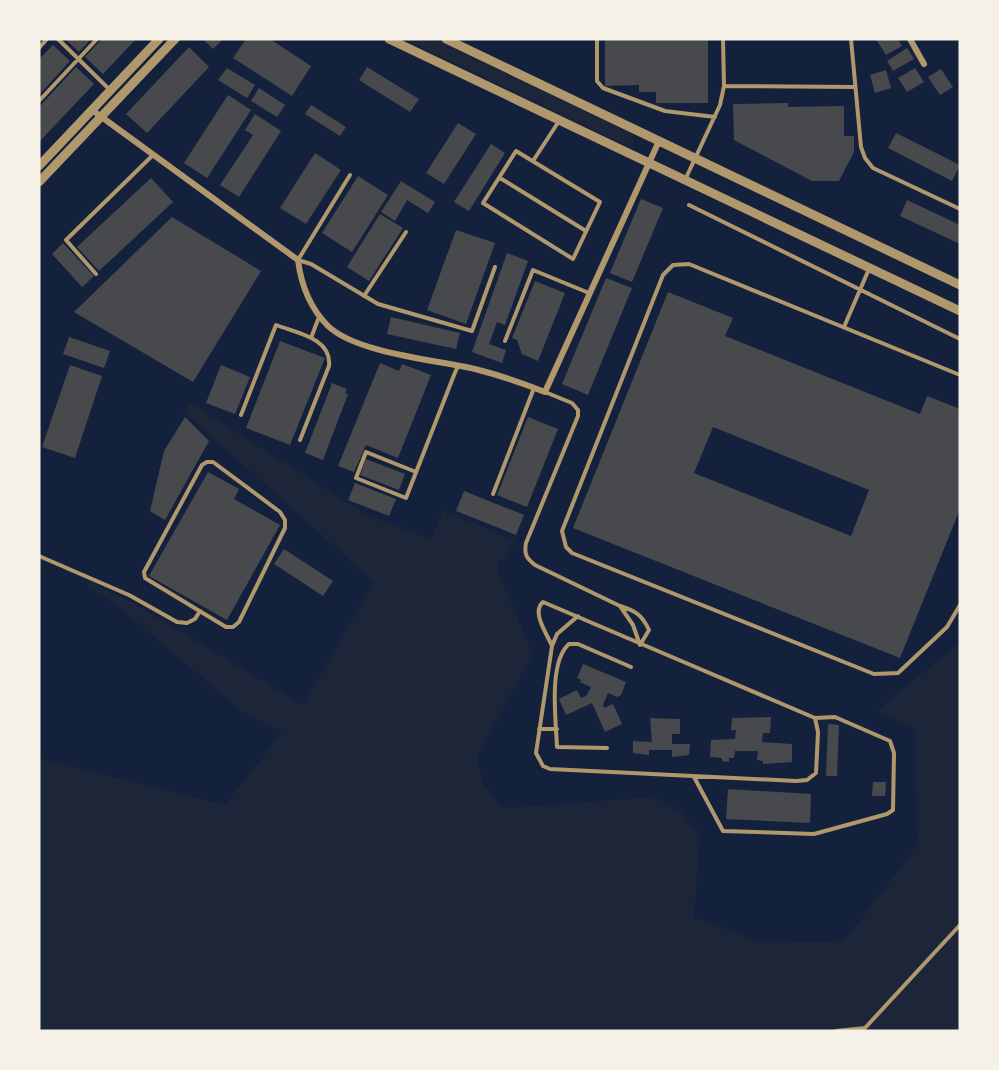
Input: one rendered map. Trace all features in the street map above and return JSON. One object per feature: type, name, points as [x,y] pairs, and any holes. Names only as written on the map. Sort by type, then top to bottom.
[{"type":"street","points":[[39,166],[159,39]]},
{"type":"street","points":[[39,182],[175,39]]},
{"type":"street","points":[[389,39],[960,311]]},
{"type":"street","points":[[446,39],[960,285]]},
{"type":"street","points":[[910,39],[924,64]]},
{"type":"street","points":[[92,110],[298,260],[302,284],[320,316],[337,333],[359,344],[458,366],[545,392],[659,141]]},
{"type":"lane","points":[[39,48],[47,39]]},
{"type":"lane","points":[[58,39],[118,99]]},
{"type":"lane","points":[[39,101],[97,39]]},
{"type":"lane","points":[[597,39],[597,81],[603,88],[665,111],[715,117]]},
{"type":"lane","points":[[685,180],[715,117],[724,86],[723,39]]},
{"type":"lane","points":[[851,39],[865,158],[873,168],[960,209]]},
{"type":"lane","points":[[724,86],[855,87]]},
{"type":"lane","points":[[533,161],[559,120]]},
{"type":"lane","points":[[516,151],[533,161],[600,202],[573,259],[483,203],[516,151]]},
{"type":"lane","points":[[96,273],[66,240],[153,155]]},
{"type":"lane","points":[[350,176],[298,260],[311,264],[378,304],[472,331],[495,267]]},
{"type":"lane","points":[[500,177],[586,231]]},
{"type":"lane","points":[[689,205],[960,339]]},
{"type":"lane","points":[[364,296],[406,232]]},
{"type":"lane","points":[[960,375],[689,264],[673,265],[663,275],[562,531],[562,540],[572,553],[874,674],[898,673],[947,627],[960,604]]},
{"type":"lane","points":[[844,327],[870,268]]},
{"type":"lane","points":[[506,341],[533,270],[589,293]]},
{"type":"lane","points":[[311,338],[320,316]]},
{"type":"lane","points":[[241,414],[276,325],[311,338],[327,347],[330,356],[329,366],[300,440]]},
{"type":"lane","points":[[416,472],[366,452],[356,478],[406,498],[458,366]]},
{"type":"lane","points":[[493,494],[534,387]]},
{"type":"lane","points":[[545,392],[572,403],[578,410],[578,416],[526,543],[525,552],[528,560],[620,606],[639,612],[650,630],[640,645]]},
{"type":"lane","points":[[213,462],[280,512],[285,520],[285,528],[239,622],[233,627],[226,627],[200,611],[145,578],[144,572],[202,465],[213,462]]},
{"type":"lane","points":[[39,556],[129,595],[177,622],[187,623],[195,619],[200,611]]},
{"type":"lane","points":[[552,646],[537,612],[539,605],[543,602],[815,718],[835,717],[890,741],[894,753],[893,810],[887,814],[814,834],[723,831],[694,777]]},
{"type":"lane","points":[[620,606],[633,625],[640,645]]},
{"type":"lane","points":[[578,616],[557,634],[552,646],[536,753],[538,760],[550,769],[694,777],[807,780],[816,772],[817,767],[818,732],[815,718]]},
{"type":"lane","points":[[607,748],[557,747],[554,698],[563,650],[569,644],[578,644],[631,667]]},
{"type":"lane","points":[[539,729],[557,729]]},
{"type":"lane","points":[[836,1031],[865,1028],[960,925]]},
{"type":"shaded area","points":[[404,39],[433,39],[631,133],[634,142],[625,145]]},
{"type":"shaded area","points":[[190,403],[367,515],[431,539],[443,511],[515,540],[506,559],[498,561],[497,569],[533,654],[477,756],[483,783],[503,808],[653,797],[681,812],[700,836],[694,917],[763,943],[844,941],[917,846],[915,729],[877,711],[960,642],[960,1031],[39,1031],[39,758],[225,805],[282,732],[241,711],[111,600],[88,587],[89,582],[128,600],[303,705],[374,582],[183,411]]},
{"type":"building","points":[[65,39],[91,39],[79,52]]},
{"type":"building","points":[[102,39],[136,39],[103,74],[85,57]]},
{"type":"building","points":[[203,39],[223,39],[213,49]]},
{"type":"building","points":[[246,39],[270,39],[311,66],[292,96],[233,58]]},
{"type":"building","points":[[605,39],[708,39],[708,103],[656,103],[656,92],[639,92],[639,85],[605,86]]},
{"type":"building","points":[[876,39],[898,39],[902,46],[886,55]]},
{"type":"building","points":[[53,45],[70,61],[39,95],[39,59]]},
{"type":"building","points":[[189,47],[209,67],[147,133],[126,114]]},
{"type":"building","points":[[907,48],[914,59],[893,71],[887,61]]},
{"type":"building","points":[[76,67],[94,84],[39,142],[39,107]]},
{"type":"building","points":[[367,67],[419,99],[410,112],[359,80]]},
{"type":"building","points":[[227,68],[255,85],[247,98],[218,80]]},
{"type":"building","points":[[915,68],[924,82],[907,92],[898,78]]},
{"type":"building","points":[[941,69],[953,87],[940,95],[928,77]]},
{"type":"building","points":[[886,70],[891,88],[875,93],[870,75]]},
{"type":"building","points":[[259,88],[285,105],[277,117],[251,101]]},
{"type":"building","points":[[228,95],[251,110],[207,178],[184,163]]},
{"type":"building","points":[[788,103],[788,107],[844,106],[844,136],[854,136],[854,152],[839,181],[812,181],[734,140],[733,104]]},
{"type":"building","points":[[311,105],[346,127],[340,136],[305,114]]},
{"type":"building","points":[[255,114],[281,131],[239,197],[220,185],[253,135],[245,130]]},
{"type":"building","points":[[458,123],[476,134],[444,184],[426,173]]},
{"type":"building","points":[[896,133],[960,165],[952,181],[888,148]]},
{"type":"building","points":[[491,144],[505,153],[469,211],[454,202]]},
{"type":"building","points":[[315,153],[341,170],[306,224],[280,208]]},
{"type":"building","points":[[358,176],[388,195],[352,252],[322,233]]},
{"type":"building","points":[[151,178],[173,202],[99,271],[77,247]]},
{"type":"building","points":[[401,181],[435,202],[428,213],[407,200],[395,221],[381,212]]},
{"type":"building","points":[[641,199],[663,208],[632,282],[610,273]]},
{"type":"building","points":[[907,200],[960,225],[960,244],[900,216]]},
{"type":"building","points":[[380,214],[403,228],[369,281],[347,267]]},
{"type":"building","points":[[172,217],[261,271],[193,382],[74,312]]},
{"type":"building","points":[[456,230],[495,243],[466,324],[427,310]]},
{"type":"building","points":[[63,243],[94,276],[82,287],[52,254]]},
{"type":"building","points":[[507,253],[528,261],[505,325],[497,322],[489,344],[506,350],[502,363],[472,352]]},
{"type":"building","points":[[606,278],[632,288],[588,395],[562,384]]},
{"type":"building","points":[[535,281],[565,293],[538,361],[522,354],[517,340],[512,338]]},
{"type":"building","points":[[668,292],[733,318],[725,336],[920,414],[927,396],[960,409],[960,509],[900,658],[573,528]],"holes":[[[713,427],[869,490],[851,536],[694,473]]]},
{"type":"building","points":[[391,317],[460,333],[456,349],[387,334]]},
{"type":"building","points":[[69,337],[110,351],[104,368],[63,354]]},
{"type":"building","points":[[280,341],[325,358],[290,445],[246,428]]},
{"type":"building","points":[[380,363],[399,371],[402,364],[431,375],[398,458],[366,445],[354,472],[338,466]]},
{"type":"building","points":[[70,365],[102,376],[75,458],[42,447]]},
{"type":"building","points":[[221,365],[250,377],[235,414],[206,403]]},
{"type":"building","points":[[332,383],[347,389],[345,393],[348,394],[323,460],[305,453]]},
{"type":"building","points":[[185,417],[209,441],[165,520],[150,511],[164,451]]},
{"type":"building","points":[[528,417],[558,429],[527,507],[497,495]]},
{"type":"building","points":[[366,459],[405,474],[399,490],[360,475]]},
{"type":"building","points":[[208,472],[239,489],[234,499],[280,525],[227,620],[149,576]]},
{"type":"building","points":[[355,483],[396,499],[389,516],[348,500]]},
{"type":"building","points":[[464,491],[524,515],[516,535],[456,511]]},
{"type":"building","points":[[284,549],[333,581],[323,596],[274,564]]},
{"type":"building","points":[[583,664],[626,682],[621,695],[617,697],[608,693],[603,705],[604,708],[613,704],[622,724],[605,732],[592,703],[566,715],[559,699],[577,690],[581,698],[587,695],[591,687],[577,678]]},
{"type":"building","points":[[771,717],[770,733],[763,733],[762,742],[792,744],[792,762],[763,764],[763,761],[757,760],[758,751],[735,751],[734,758],[729,758],[729,762],[722,761],[722,758],[710,757],[711,740],[735,739],[736,730],[731,730],[732,718]]},
{"type":"building","points":[[650,718],[680,719],[680,734],[672,734],[672,744],[690,744],[689,755],[672,757],[672,750],[649,750],[649,755],[633,753],[633,741],[652,742]]},
{"type":"building","points":[[828,724],[839,725],[837,776],[826,776]]},
{"type":"building","points":[[873,782],[886,782],[885,796],[872,796]]},
{"type":"building","points":[[728,789],[811,794],[810,823],[726,819]]}]
